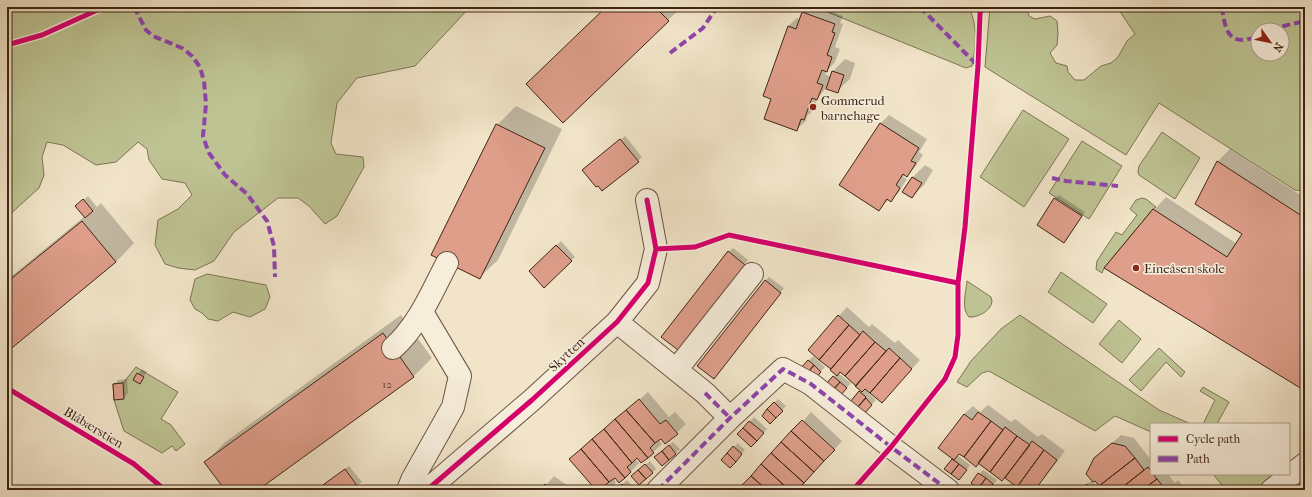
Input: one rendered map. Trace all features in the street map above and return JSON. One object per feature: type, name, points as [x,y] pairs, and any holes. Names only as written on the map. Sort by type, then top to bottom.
[{"type":"street","name":"Skytten","points":[[427,490],[532,400],[617,322],[648,283],[656,249],[646,200]]},
{"type":"street","points":[[393,348],[401,341],[422,312],[447,263]]},
{"type":"street","points":[[676,369],[752,274]]},
{"type":"street","points":[[408,490],[412,480],[453,407],[460,376],[422,312]]},
{"type":"street","points":[[617,322],[705,393],[730,418]]},
{"type":"street","points":[[658,490],[730,418],[783,368],[811,384],[948,490]]},
{"type":"street","points":[[1272,490],[1305,464]]},
{"type":"green space","points":[[7,7],[470,7],[415,66],[357,78],[337,103],[331,143],[336,154],[363,157],[364,167],[337,216],[325,224],[309,206],[298,198],[278,198],[234,232],[214,261],[195,270],[178,268],[165,264],[155,245],[158,220],[178,209],[192,195],[185,183],[162,179],[149,160],[147,149],[138,142],[116,162],[96,165],[63,145],[47,142],[42,157],[44,175],[39,188],[7,217]]},
{"type":"green space","points":[[815,7],[969,7],[975,29],[972,66],[966,68]]},
{"type":"green space","points":[[990,7],[1027,7],[1029,16],[1035,19],[1050,16],[1057,21],[1057,45],[1050,53],[1056,63],[1067,66],[1068,72],[1075,80],[1084,80],[1101,66],[1111,63],[1118,57],[1127,41],[1135,34],[1117,7],[1305,7],[1305,191],[1295,190],[1159,103],[1126,155],[985,67]]},
{"type":"green space","points":[[1023,110],[1069,139],[1024,207],[980,177]]},
{"type":"green space","points":[[1162,132],[1200,158],[1175,199],[1139,175],[1138,172],[1139,166]]},
{"type":"green space","points":[[1082,141],[1122,166],[1089,219],[1049,193]]},
{"type":"green space","points":[[1142,198],[1146,199],[1156,207],[1104,268],[1102,273],[1096,269],[1097,261],[1116,232],[1122,235],[1137,215],[1130,209],[1136,200]]},
{"type":"green space","points":[[1061,272],[1107,304],[1093,323],[1048,292]]},
{"type":"green space","points":[[207,274],[266,285],[270,297],[265,309],[250,317],[233,312],[218,321],[208,319],[195,309],[190,300],[195,279]]},
{"type":"green space","points":[[967,281],[991,297],[992,301],[986,312],[973,317],[969,317],[965,310]]},
{"type":"green space","points":[[1020,315],[1159,410],[1189,423],[1150,423],[1150,432],[1115,416],[1095,431],[989,371],[982,373],[967,387],[957,382],[971,361],[1001,329]]},
{"type":"green space","points":[[1119,320],[1141,339],[1122,363],[1099,344]]},
{"type":"green space","points":[[1159,348],[1185,372],[1181,377],[1166,362],[1141,391],[1129,380]]},
{"type":"green space","points":[[136,367],[178,392],[161,419],[171,425],[185,444],[176,451],[172,446],[162,453],[124,431],[114,400],[113,384],[123,383]]},
{"type":"green space","points":[[1203,387],[1229,402],[1218,423],[1204,423],[1215,400],[1200,391]]},
{"type":"green space","points":[[1214,475],[1272,475],[1274,478],[1260,490],[1226,490]]},
{"type":"building","points":[[606,7],[655,7],[669,21],[563,123],[526,84]]},
{"type":"building","points":[[802,12],[835,24],[832,32],[835,33],[827,55],[832,57],[827,72],[822,70],[817,83],[823,85],[817,100],[812,98],[804,120],[801,119],[797,131],[764,119],[771,99],[763,96],[788,26],[796,29]]},
{"type":"building","points":[[832,71],[844,75],[838,93],[826,89]]},
{"type":"building","points":[[880,123],[919,148],[911,161],[916,163],[907,177],[903,174],[896,185],[900,188],[891,202],[887,199],[879,211],[839,185]]},
{"type":"building","points":[[496,124],[545,148],[480,279],[431,255]]},
{"type":"building","points":[[620,139],[639,162],[602,191],[598,186],[596,187],[582,170]]},
{"type":"building","points":[[1217,161],[1305,218],[1305,228],[1301,233],[1305,236],[1305,301],[1302,306],[1305,308],[1305,382],[1302,389],[1104,268],[1153,209],[1227,257],[1242,234],[1195,204]]},
{"type":"building","points":[[912,177],[922,183],[912,198],[902,192]]},
{"type":"building","points":[[1054,198],[1082,216],[1064,243],[1037,225]]},
{"type":"building","points":[[83,199],[93,211],[85,218],[75,206]]},
{"type":"building","points":[[82,221],[116,262],[7,352],[7,282]]},
{"type":"building","points":[[556,245],[572,261],[544,288],[529,271]]},
{"type":"building","points":[[728,251],[745,265],[678,350],[661,337]]},
{"type":"building","points":[[765,280],[781,293],[714,379],[697,366]]},
{"type":"building","points":[[838,315],[849,325],[819,360],[808,350]]},
{"type":"building","points":[[849,325],[860,335],[831,369],[819,360]]},
{"type":"building","points":[[863,331],[875,342],[845,376],[840,372],[837,376],[830,370]]},
{"type":"building","points":[[383,333],[414,377],[258,490],[225,490],[204,462]]},
{"type":"building","points":[[875,342],[886,351],[856,386],[845,376]]},
{"type":"building","points":[[889,348],[900,358],[870,393],[865,389],[862,392],[855,386]]},
{"type":"building","points":[[900,358],[912,369],[882,403],[870,393]]},
{"type":"building","points":[[808,360],[814,365],[806,375],[799,370]]},
{"type":"building","points":[[814,365],[821,372],[813,381],[806,375]]},
{"type":"building","points":[[137,373],[144,377],[140,384],[133,380]]},
{"type":"building","points":[[833,376],[840,382],[832,391],[825,385]]},
{"type":"building","points":[[840,382],[847,388],[839,397],[832,391]]},
{"type":"building","points":[[123,383],[124,399],[114,400],[113,384]]},
{"type":"building","points":[[859,391],[866,397],[857,408],[850,402]]},
{"type":"building","points":[[866,398],[872,405],[864,414],[857,408]]},
{"type":"building","points":[[639,399],[660,424],[666,420],[678,434],[665,444],[661,439],[655,443],[626,410]]},
{"type":"building","points":[[774,402],[783,411],[776,418],[767,409]]},
{"type":"building","points":[[767,409],[776,418],[770,424],[762,416]]},
{"type":"building","points":[[626,410],[655,443],[650,448],[654,453],[648,458],[615,419]]},
{"type":"building","points":[[978,412],[991,421],[964,457],[959,454],[954,460],[938,448],[964,414],[972,420]]},
{"type":"building","points":[[615,419],[648,458],[641,463],[637,458],[632,463],[604,429]]},
{"type":"building","points":[[802,420],[835,450],[824,461],[791,431]]},
{"type":"building","points":[[749,421],[764,433],[757,441],[743,428]]},
{"type":"building","points":[[991,421],[1003,430],[976,467],[964,457]]},
{"type":"building","points":[[1005,427],[1017,436],[990,472],[978,463]]},
{"type":"building","points":[[743,428],[757,441],[751,447],[737,434]]},
{"type":"building","points":[[604,429],[632,463],[627,467],[631,472],[625,478],[592,439]]},
{"type":"building","points":[[791,431],[824,461],[814,472],[781,442]]},
{"type":"building","points":[[1017,436],[1030,445],[1002,481],[990,472]]},
{"type":"building","points":[[592,439],[625,478],[619,483],[615,478],[609,482],[581,449]]},
{"type":"building","points":[[1032,441],[1044,450],[1017,487],[1005,478]]},
{"type":"building","points":[[781,442],[814,472],[804,483],[771,453]]},
{"type":"building","points":[[1112,443],[1125,446],[1135,458],[1099,486],[1086,474],[1094,458]]},
{"type":"building","points":[[669,445],[676,454],[669,460],[662,451]]},
{"type":"building","points":[[733,446],[742,454],[736,462],[727,453]]},
{"type":"building","points":[[581,449],[609,482],[604,486],[607,490],[596,490],[569,459]]},
{"type":"building","points":[[1044,450],[1057,460],[1035,490],[1021,490],[1017,487]]},
{"type":"building","points":[[662,451],[669,460],[662,466],[654,457]]},
{"type":"building","points":[[727,453],[736,462],[730,468],[721,460]]},
{"type":"building","points":[[771,453],[804,483],[798,490],[789,490],[761,464]]},
{"type":"building","points":[[1135,458],[1144,470],[1119,490],[1102,490],[1099,486]]},
{"type":"building","points":[[952,459],[959,464],[951,474],[944,469]]},
{"type":"building","points":[[645,464],[653,473],[646,479],[638,470]]},
{"type":"building","points":[[761,464],[789,490],[767,490],[751,476]]},
{"type":"building","points":[[959,464],[967,470],[959,480],[951,474]]},
{"type":"building","points":[[1148,467],[1150,470],[1150,475],[1154,475],[1157,479],[1142,490],[1119,490]]},
{"type":"building","points":[[345,469],[358,487],[354,490],[316,490]]},
{"type":"building","points":[[638,470],[646,479],[639,485],[631,476]]},
{"type":"building","points":[[978,473],[986,478],[978,489],[971,483]]},
{"type":"building","points":[[751,476],[767,490],[744,490],[740,487]]},
{"type":"building","points":[[986,478],[993,484],[989,490],[978,489]]},
{"type":"building","points":[[1157,479],[1166,490],[1142,490]]},
{"type":"building","points":[[545,484],[553,490],[541,490]]},
{"type":"building","points":[[622,484],[628,490],[616,490],[616,489]]},
{"type":"building","points":[[1087,484],[1092,490],[1079,490]]},
{"type":"marked path","points":[[134,7],[146,30],[153,36],[182,48],[192,56],[200,67],[204,81],[206,104],[203,136],[206,145],[209,153],[225,175],[247,194],[267,221],[274,246],[275,277]]},
{"type":"marked path","points":[[670,53],[703,28],[717,7]]},
{"type":"marked path","points":[[920,7],[978,66]]},
{"type":"marked path","points":[[1222,7],[1225,23],[1230,35],[1241,40],[1250,38]]},
{"type":"marked path","points":[[1290,24],[1305,21]]},
{"type":"marked path","points":[[1052,178],[1066,181],[1118,186]]},
{"type":"marked path","points":[[658,490],[730,418],[783,369],[811,384],[948,490]]},
{"type":"marked path","points":[[705,393],[730,418]]},
{"type":"cycle path","points":[[7,45],[42,35],[104,7]]},
{"type":"cycle path","points":[[853,490],[891,447],[945,379],[955,357],[958,335],[958,283],[965,227],[978,66],[980,14],[982,7]]},
{"type":"cycle path","points":[[427,490],[532,400],[617,322],[648,283],[656,249],[647,200]]},
{"type":"cycle path","points":[[656,249],[695,247],[729,235],[958,283]]},
{"type":"cycle path","name":"Blåbærstien","points":[[7,388],[134,464],[165,490]]},
{"type":"place","name":"Gommerud barnehage","points":[[813,107]]},
{"type":"place","name":"Eineåsen skole","points":[[1136,268]]}]
